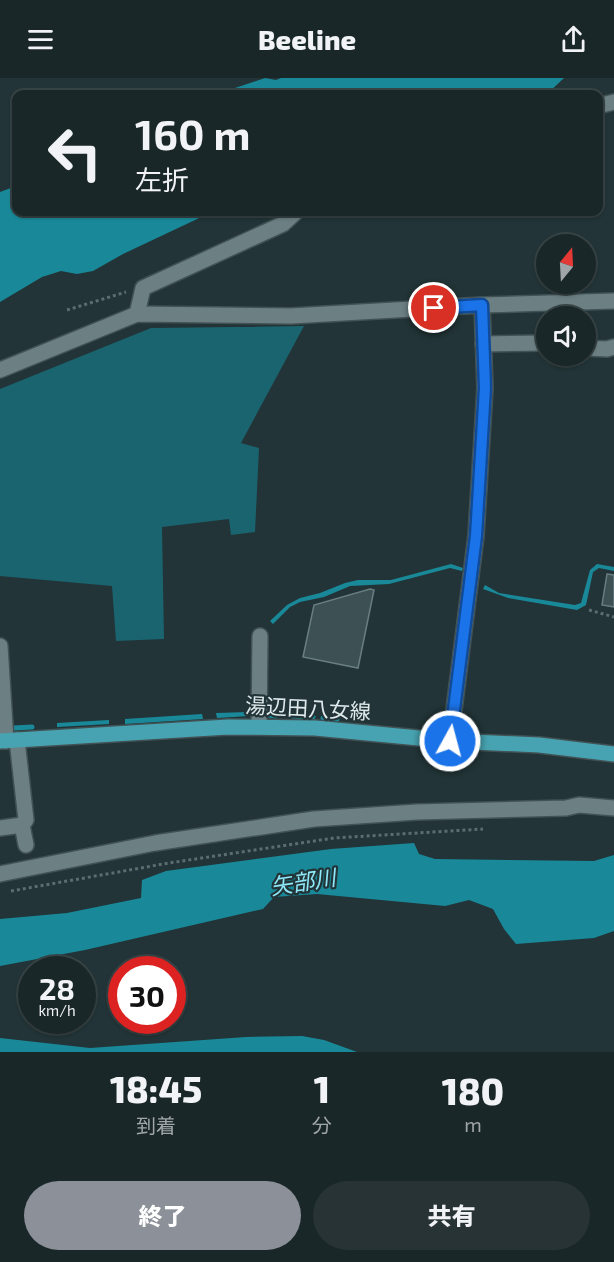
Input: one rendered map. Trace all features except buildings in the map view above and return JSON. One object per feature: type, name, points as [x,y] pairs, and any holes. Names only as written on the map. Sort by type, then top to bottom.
[{"type":"main road","name":"湯辺田八女線","points":[[8,741],[228,727],[315,728],[450,741],[539,745],[614,754]]},
{"type":"street","points":[[137,314],[143,288],[283,224],[292,216]]},
{"type":"street","points":[[0,370],[137,314],[291,316],[482,305],[614,301]]},
{"type":"street","points":[[450,741],[476,536],[485,388],[482,305]]},
{"type":"street","points":[[483,344],[536,343]]},
{"type":"street","points":[[596,348],[614,347]]},
{"type":"street","points":[[259,727],[260,636]]},
{"type":"street","points":[[0,646],[8,741],[26,820],[22,825],[0,828]]},
{"type":"street","points":[[0,874],[155,843],[314,819],[417,812],[566,808],[579,805],[614,808]]},
{"type":"street","points":[[22,825],[26,845]]},
{"type":"path","points":[[67,310],[143,288]]},
{"type":"path","points":[[589,610],[614,617]]},
{"type":"path","points":[[3,892],[169,862],[334,838],[487,828]]},
{"type":"shaded area","points":[[304,326],[241,443],[259,448],[255,532],[231,535],[229,519],[162,527],[164,639],[116,641],[112,586],[0,576],[0,389],[151,328]]},
{"type":"water","points":[[265,78],[276,80],[281,78],[564,78],[551,90],[229,90]]},
{"type":"water","points":[[12,188],[12,216],[204,216],[123,254],[93,271],[77,274],[61,271],[42,277],[0,302],[0,192]]},
{"type":"water","points":[[451,564],[463,568],[462,571],[450,568],[389,584],[350,586],[324,597],[300,602],[290,607],[273,624],[270,621],[287,605],[300,598],[345,583],[358,580],[391,580]]},
{"type":"water","points":[[597,564],[614,567],[614,571],[599,568],[593,572],[586,605],[577,610],[508,598],[483,589],[485,585],[499,593],[575,605],[581,603],[590,570]]},
{"type":"water","points":[[248,712],[249,716],[217,718],[216,713]]},
{"type":"water","points":[[202,714],[203,719],[125,724],[125,719]]},
{"type":"water","points":[[109,720],[109,724],[57,727],[57,723]]},
{"type":"water","name":"矢部川","points":[[414,843],[419,854],[435,859],[594,861],[614,855],[614,931],[594,938],[516,944],[493,909],[469,900],[445,906],[317,894],[274,897],[263,909],[85,950],[53,956],[18,956],[18,963],[0,966],[0,919],[67,913],[141,898],[142,880],[166,871],[331,849]]},
{"type":"water","points":[[302,1036],[324,1040],[357,1052],[0,1052],[0,1038],[90,1048],[246,1037]]},
{"type":"waterway","points":[[268,715],[276,716]]},
{"type":"waterway","points":[[292,716],[313,717]]},
{"type":"waterway","points":[[323,718],[337,719]]},
{"type":"waterway","points":[[14,728],[32,727]]},
{"type":"route","points":[[434,308],[482,305],[485,388],[476,536],[450,741]]}]
